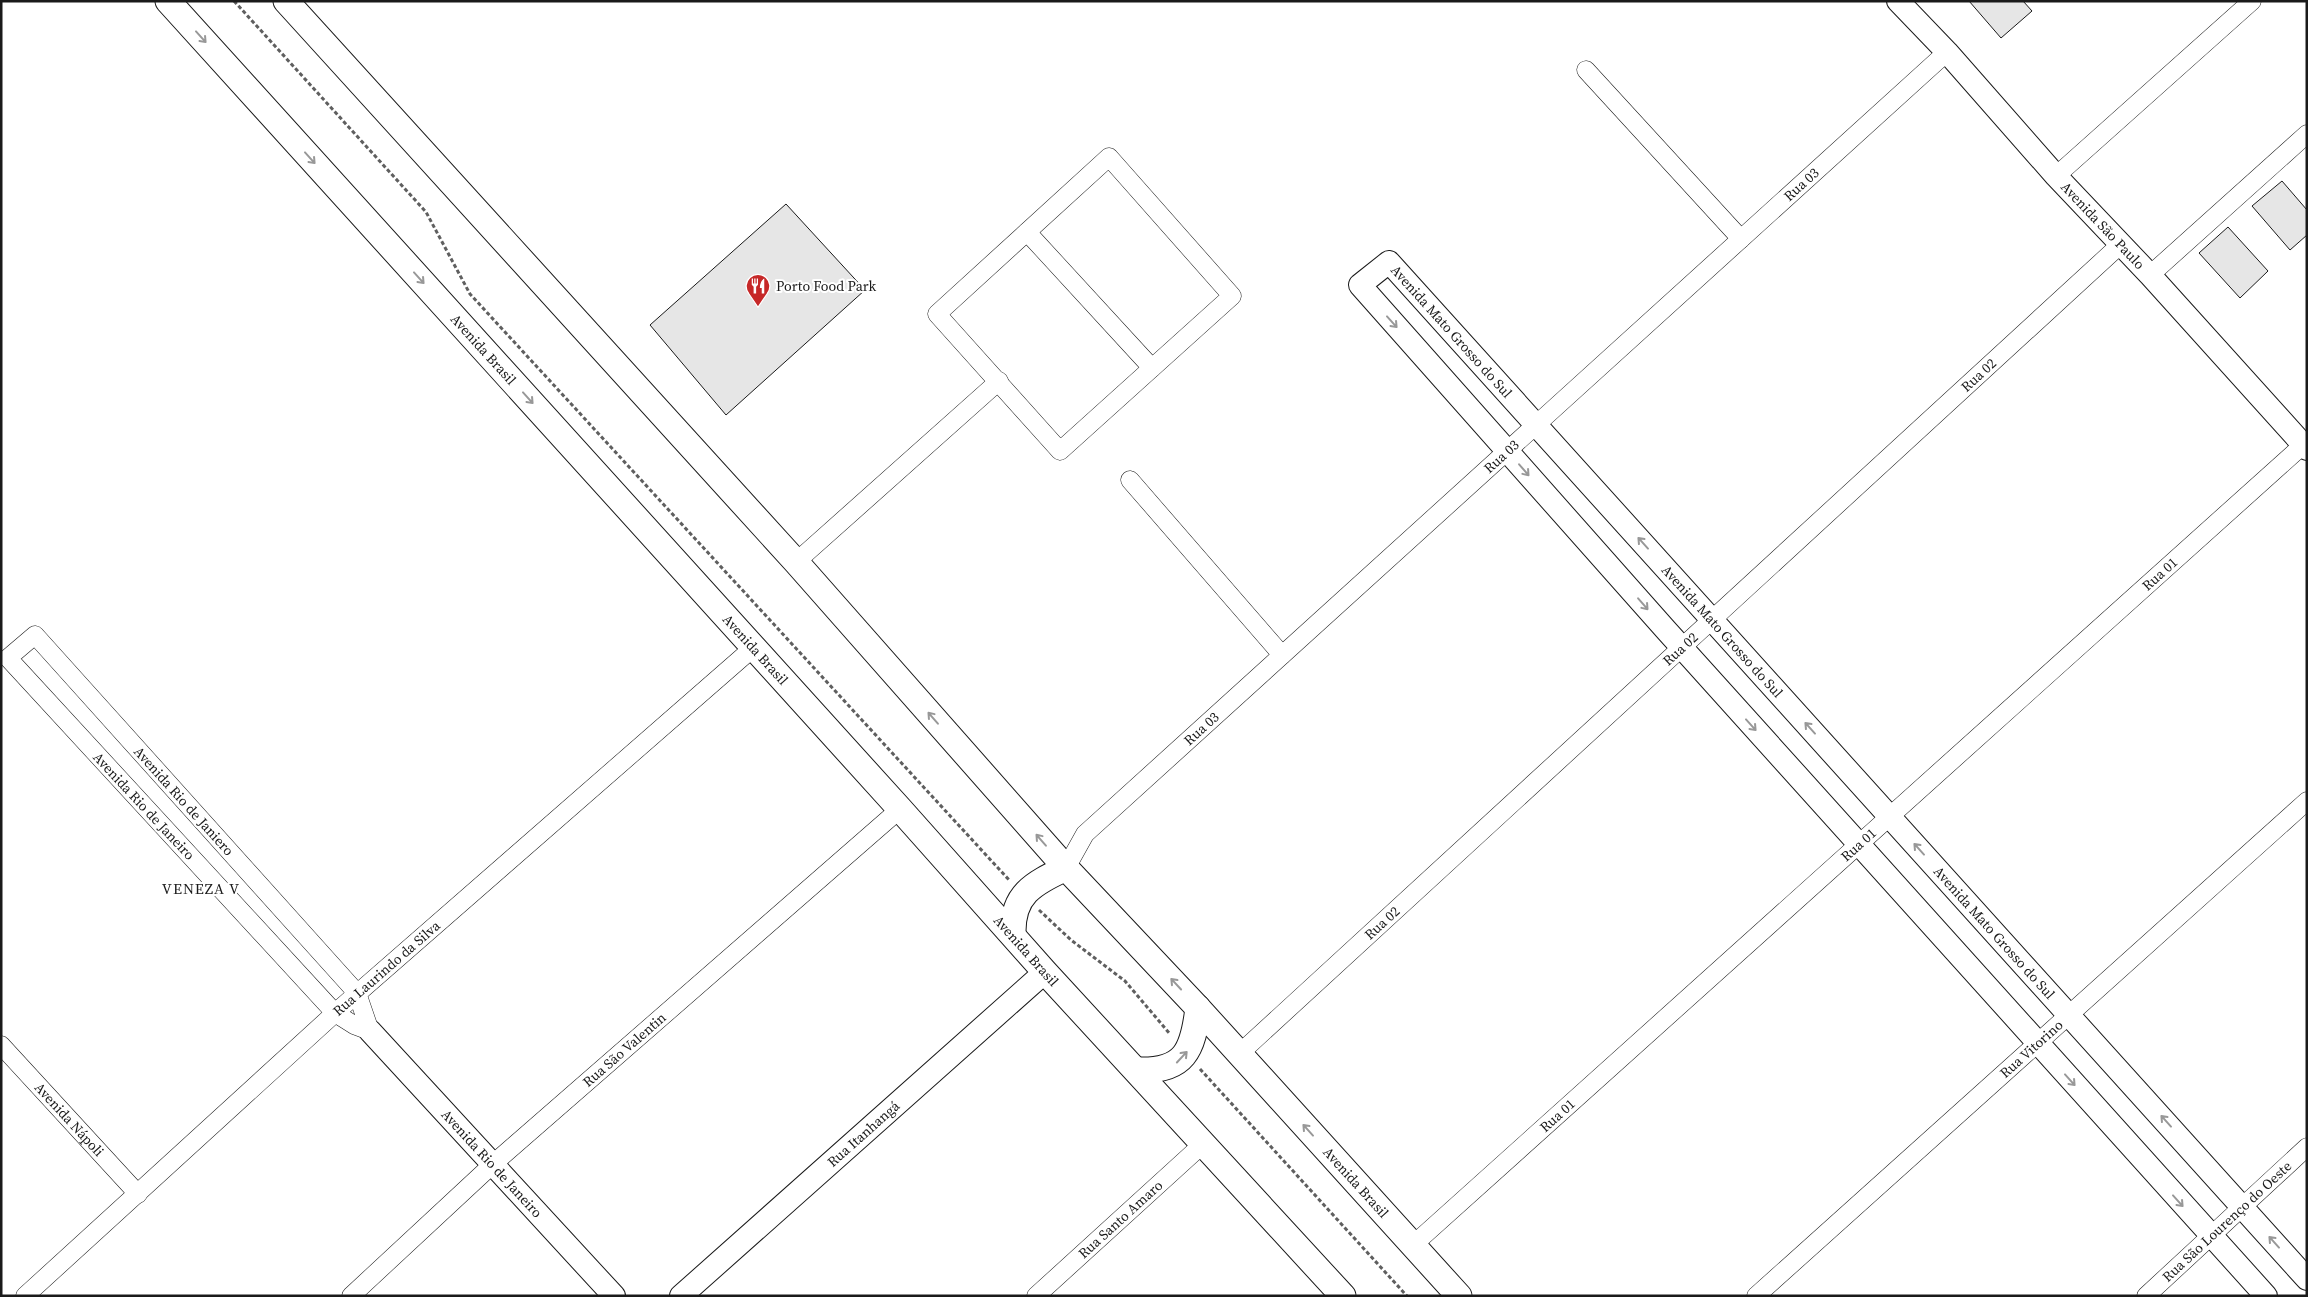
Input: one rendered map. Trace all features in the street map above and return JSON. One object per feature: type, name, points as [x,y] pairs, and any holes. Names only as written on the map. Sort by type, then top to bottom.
[{"type":"main road","name":"Avenida Brasil","points":[[168,1],[754,647],[1013,934],[1045,972],[1344,1296]]},
{"type":"main road","name":"Avenida Brasil","points":[[286,1],[796,562],[1066,868],[1198,1008],[1459,1296]]},
{"type":"main road","points":[[1013,934],[1012,920],[1016,905],[1023,895],[1038,882],[1066,868]]},
{"type":"main road","points":[[1137,1070],[1154,1071],[1169,1068],[1180,1061],[1194,1036],[1198,1008]]},
{"type":"street","points":[[2056,176],[2252,1]]},
{"type":"street","name":"Avenida São Paulo","points":[[1903,3],[2056,176],[2150,275],[2305,447]]},
{"type":"street","name":"Rua 03","points":[[1066,868],[1085,834],[1947,52]]},
{"type":"street","points":[[1586,70],[1741,239]]},
{"type":"street","points":[[2150,275],[2307,134]]},
{"type":"street","points":[[1108,157],[1232,296],[1060,451],[937,314],[1027,232],[1108,157]]},
{"type":"street","points":[[1027,232],[1152,368]]},
{"type":"street","name":"Rua 02","points":[[1240,1054],[2121,244]]},
{"type":"street","name":"Avenida Mato Grosso do Sul","points":[[2266,1296],[1858,845],[1360,286],[1388,262],[2070,1014],[2307,1279]]},
{"type":"street","points":[[796,562],[999,382]]},
{"type":"street","name":"Rua 01","points":[[1413,1246],[1890,816],[2305,447]]},
{"type":"street","points":[[1130,480],[1282,655]]},
{"type":"street","name":"Avenida Rio de Janiero","points":[[8,658],[35,635],[358,993]]},
{"type":"street","name":"Rua Laurindo da Silva","points":[[25,1296],[335,1013],[754,647]]},
{"type":"street","name":"Avenida Rio de Janeiro","points":[[8,658],[335,1013],[354,1025],[370,1031]]},
{"type":"street","name":"Rua Vitorino","points":[[1756,1296],[2307,801]]},
{"type":"street","name":"Rua São Valentin","points":[[352,1296],[493,1164],[900,809]]},
{"type":"street","name":"Rua Itanhangá","points":[[681,1296],[1045,972]]},
{"type":"street","name":"Avenida Rio de Janeiro","points":[[358,993],[370,1031],[614,1296]]},
{"type":"street","name":"Avenida Nápoli","points":[[1,1045],[138,1194]]},
{"type":"street","name":"Rua Santo Amaro","points":[[1036,1296],[1204,1143]]},
{"type":"street","name":"Rua São Lourenço do Oeste","points":[[2146,1296],[2307,1147]]},
{"type":"path","points":[[234,1],[426,212],[470,294],[1023,895],[1071,940],[1125,981],[1186,1053],[1407,1296]]},
{"type":"building","points":[[1969,1],[2023,1],[2032,11],[2001,38]]},
{"type":"building","points":[[2282,181],[2307,210],[2307,235],[2290,250],[2252,206]]},
{"type":"building","name":"Porto Food Park","points":[[786,204],[865,290],[726,415],[650,325]]},
{"type":"building","points":[[2228,227],[2268,271],[2240,298],[2199,253]]},
{"type":"place","name":"Porto Food Park","points":[[758,307]]},
{"type":"district","name":"VENEZA V","points":[[201,888]]}]
